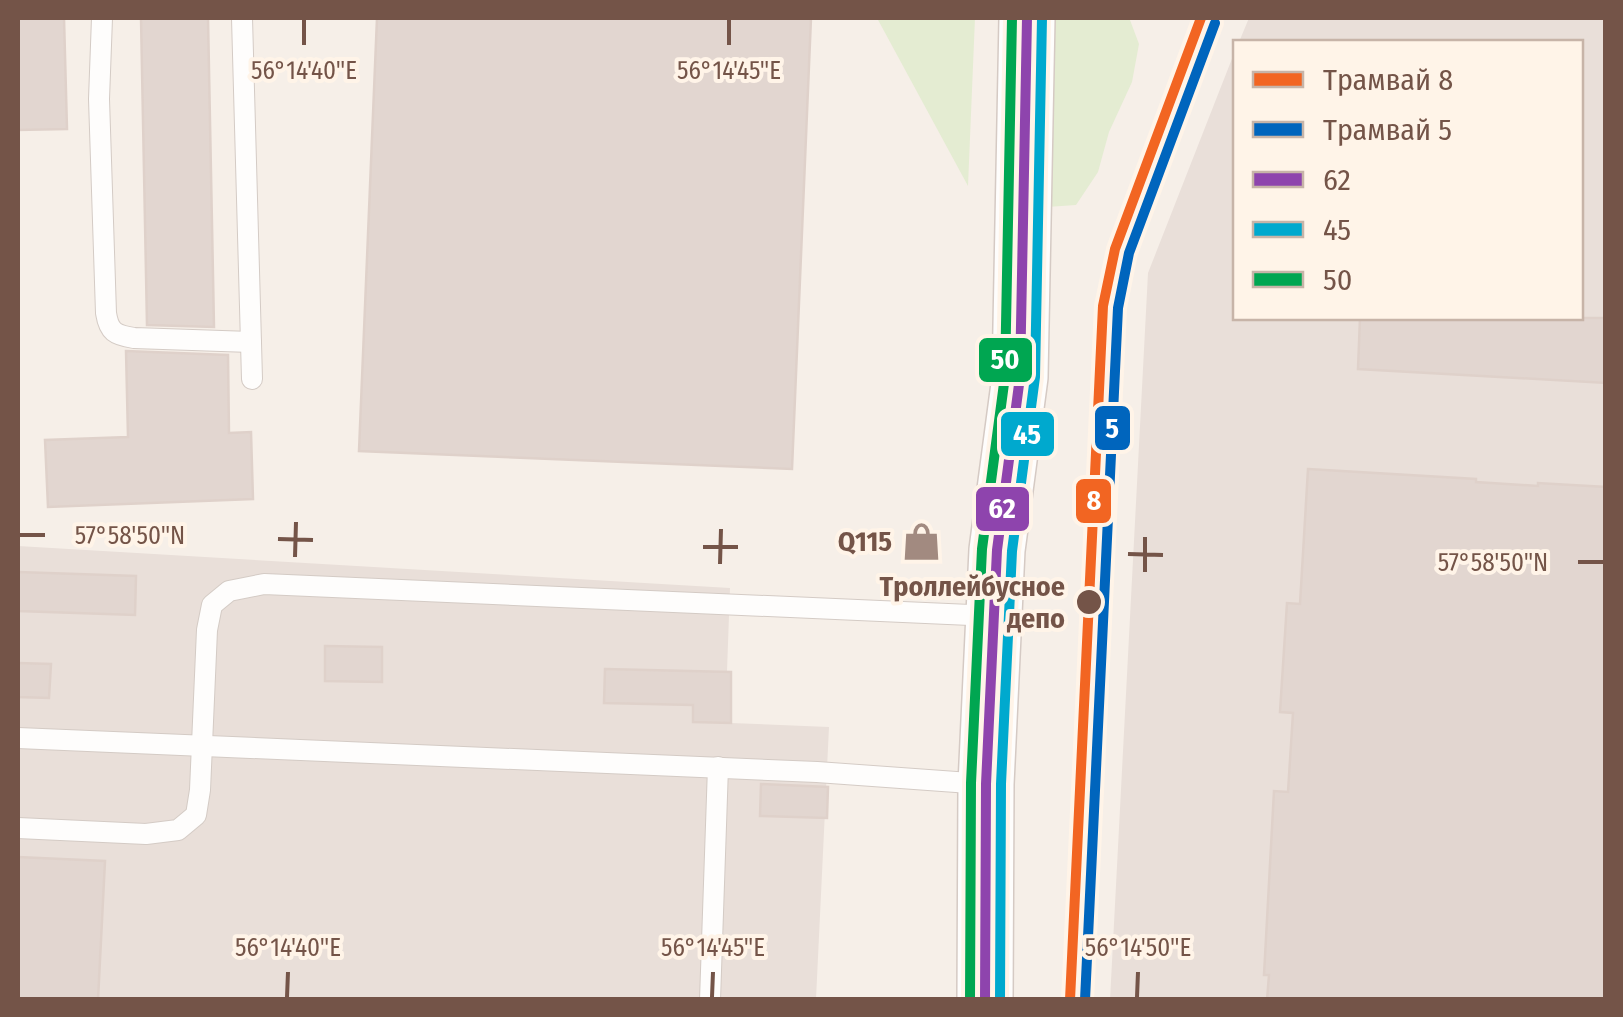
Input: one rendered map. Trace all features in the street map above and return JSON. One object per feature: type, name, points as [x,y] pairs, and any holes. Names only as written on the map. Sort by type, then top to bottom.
[{"type":"main road","points":[[985,1000],[986,784],[997,550],[1020,377],[1026,18]]},
{"type":"lane","points":[[102,18],[100,99],[108,328],[117,335],[134,338],[251,342]]},
{"type":"lane","points":[[242,18],[252,380]]},
{"type":"lane","points":[[18,828],[146,834],[178,830],[196,815],[207,630],[212,605],[229,591],[264,584],[995,616]]},
{"type":"lane","points":[[18,738],[718,767],[986,784]]},
{"type":"lane","points":[[710,1000],[718,767]]},
{"type":"shaded area","points":[[1249,18],[1605,18],[1605,999],[1110,1000],[1148,273],[1233,56],[1233,320],[1583,320],[1583,40],[1240,40]]},
{"type":"shaded area","points":[[18,546],[730,588],[727,671],[731,672],[731,723],[829,727],[816,999],[18,999]]},
{"type":"green space","points":[[877,18],[975,18],[968,186]]},
{"type":"green space","points":[[1053,18],[1130,20],[1139,44],[1132,82],[1109,132],[1098,172],[1076,205],[1047,207]]},
{"type":"building","points":[[18,18],[64,18],[67,129],[18,130]]},
{"type":"building","points":[[141,18],[208,18],[214,327],[147,325]]},
{"type":"building","points":[[377,18],[811,18],[792,469],[359,451]]},
{"type":"building","points":[[1606,318],[1606,383],[1358,369],[1360,320]]},
{"type":"building","points":[[126,351],[228,355],[229,433],[251,432],[253,499],[48,507],[45,440],[128,437]]},
{"type":"building","points":[[1308,469],[1538,486],[1606,487],[1606,1000],[1267,1000],[1269,975],[1264,975],[1274,791],[1288,792],[1293,713],[1280,712],[1287,603],[1300,604]]},
{"type":"building","points":[[18,572],[136,576],[135,615],[18,611]]},
{"type":"building","points":[[325,646],[382,647],[382,682],[325,681]]},
{"type":"building","points":[[18,663],[51,664],[49,698],[18,697]]},
{"type":"building","points":[[605,669],[731,672],[731,723],[693,722],[693,705],[604,703]]},
{"type":"building","points":[[761,784],[828,787],[827,818],[760,816]]},
{"type":"building","points":[[18,857],[105,861],[98,1000],[18,1000]]},
{"type":"tram line","name":"8","points":[[1070,1000],[1103,306],[1115,249],[1201,18]]},
{"type":"tram line","name":"5","points":[[1085,1000],[1118,308],[1129,253],[1215,23]]},
{"type":"transit line","name":"50","points":[[970,1000],[971,783],[982,549],[1005,376],[1012,18]]},
{"type":"transit line","name":"62","points":[[985,1000],[986,784],[997,550],[1020,377],[1027,18]]},
{"type":"transit line","name":"45","points":[[1000,1000],[1001,784],[1012,551],[1035,377],[1042,18]]},
{"type":"place","name":"Q115","points":[[922,541]]},
{"type":"place","name":"Троллейбусное депо","points":[[1089,602]]}]
